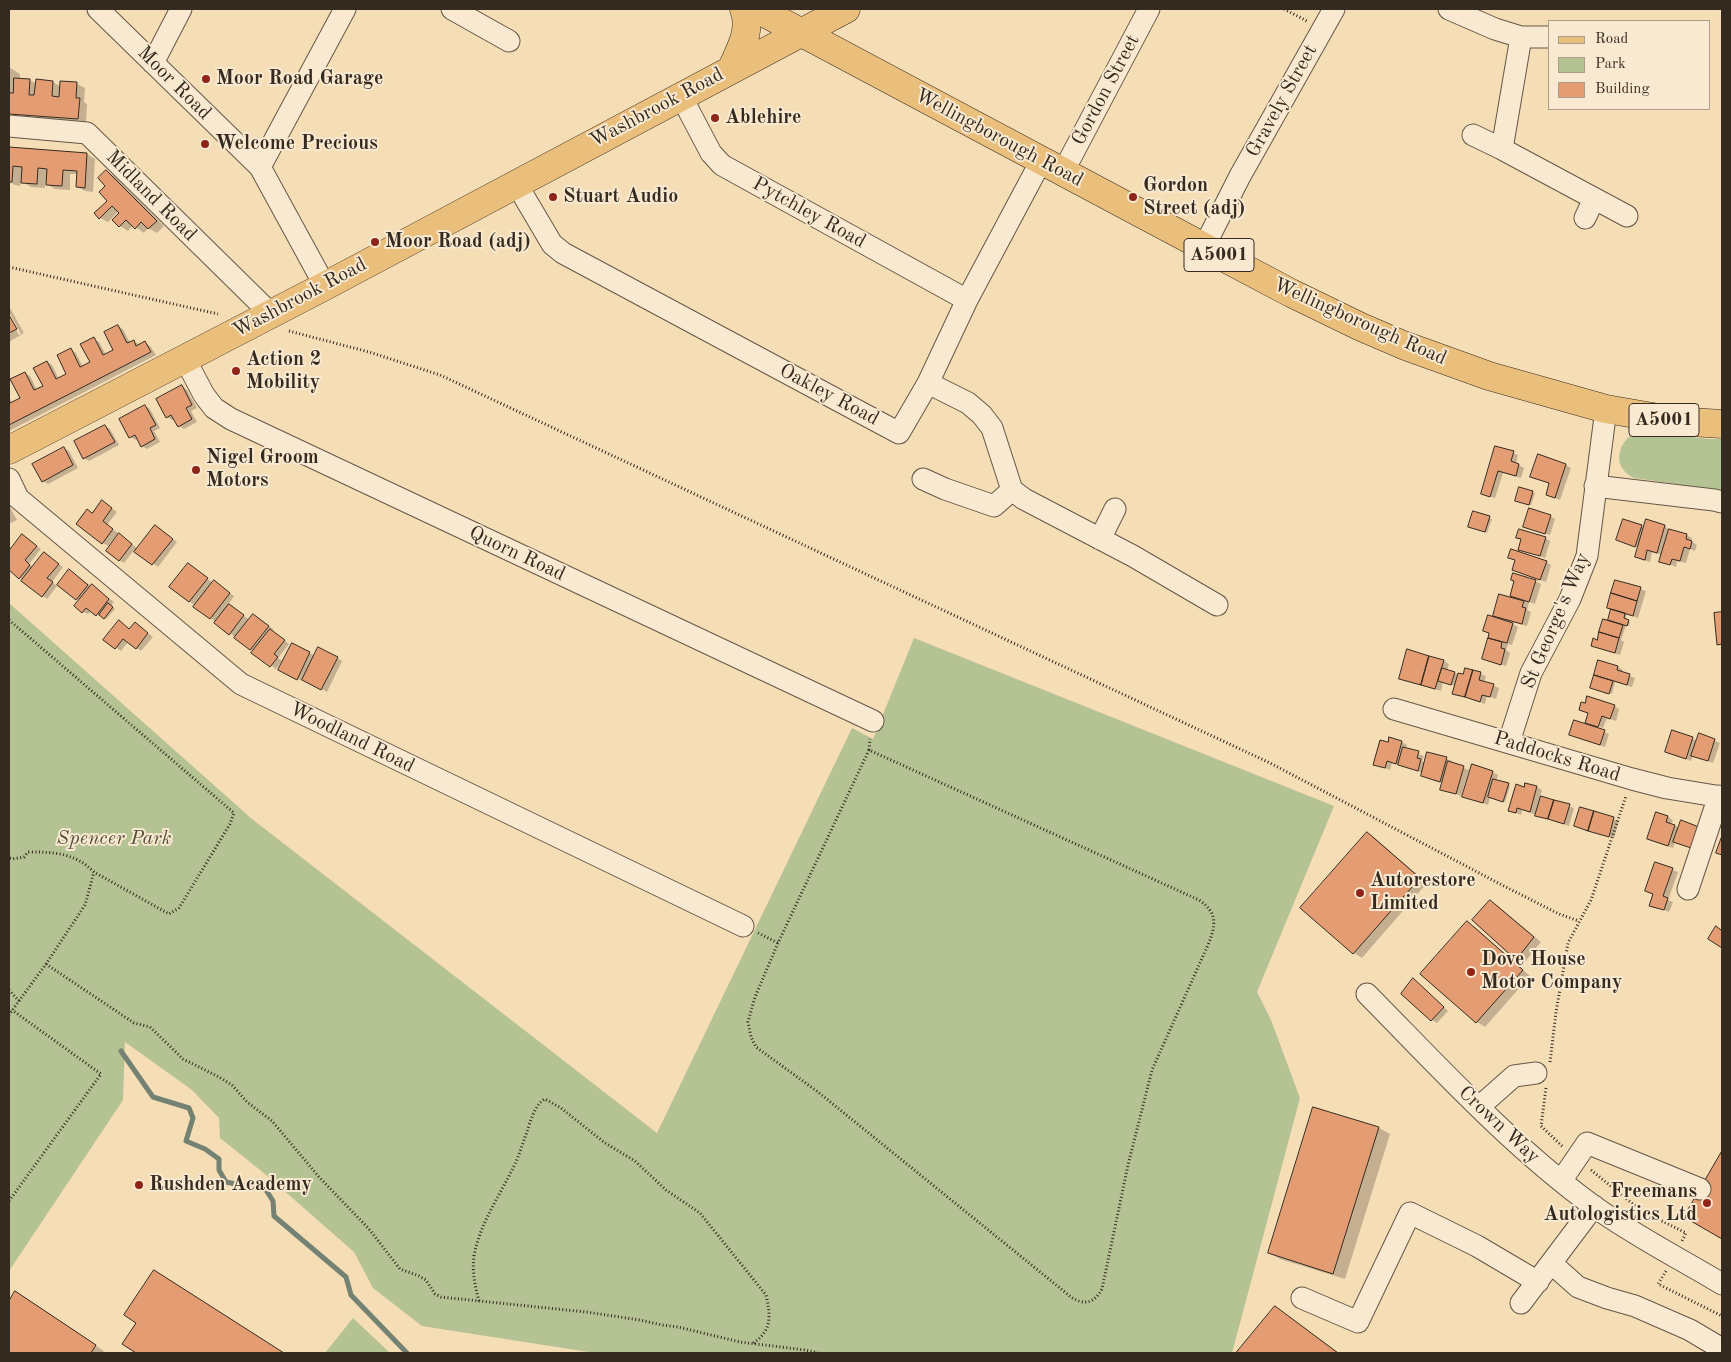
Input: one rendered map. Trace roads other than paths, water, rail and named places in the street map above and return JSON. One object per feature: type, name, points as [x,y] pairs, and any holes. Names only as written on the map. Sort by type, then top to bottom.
[{"type":"main road","points":[[732,68],[747,32],[747,16],[744,9]]},
{"type":"main road","name":"Wellingborough Road","points":[[757,9],[1204,247],[1326,310],[1403,345],[1489,376],[1606,409],[1676,422],[1722,424]]},
{"type":"main road","points":[[848,9],[845,35],[849,58]]},
{"type":"main road","name":"Washbrook Road","points":[[9,450],[185,358],[279,322],[325,286],[732,68],[848,9]]},
{"type":"street","name":"Moor Road","points":[[98,9],[260,167],[325,286]]},
{"type":"street","points":[[153,63],[181,9]]},
{"type":"street","points":[[260,167],[346,9]]},
{"type":"street","points":[[452,9],[509,41]]},
{"type":"street","name":"Gordon Street","points":[[1052,166],[1149,9]]},
{"type":"street","name":"Gravely Street","points":[[1204,247],[1240,176],[1334,9]]},
{"type":"street","points":[[1449,9],[1495,30],[1521,37],[1548,37]]},
{"type":"street","points":[[1502,149],[1521,37]]},
{"type":"street","name":"Pytchley Road","points":[[681,96],[711,153],[722,165],[967,300]]},
{"type":"street","name":"Midland Road","points":[[9,126],[87,133],[279,322]]},
{"type":"street","points":[[1473,135],[1627,216]]},
{"type":"street","name":"Oakley Road","points":[[516,183],[552,244],[563,253],[899,433],[928,383],[967,300],[1052,166]]},
{"type":"street","points":[[1585,218],[1594,199]]},
{"type":"street","name":"Quorn Road","points":[[185,358],[204,395],[214,408],[232,419],[873,721]]},
{"type":"street","points":[[928,383],[968,403],[982,415],[992,428],[1012,490],[1024,499],[1133,556],[1217,605]]},
{"type":"street","name":"St George's Way","points":[[1509,742],[1531,673],[1570,599],[1587,556],[1606,409]]},
{"type":"street","name":"Woodland Road","points":[[9,479],[18,498],[241,684],[743,926]]},
{"type":"street","points":[[923,479],[944,489],[994,506],[1012,490]]},
{"type":"street","points":[[1595,486],[1722,502]]},
{"type":"street","points":[[1100,539],[1115,509]]},
{"type":"street","name":"Paddocks Road","points":[[1394,709],[1632,779],[1667,788],[1720,796]]},
{"type":"street","points":[[1688,889],[1720,796]]},
{"type":"street","name":"Crown Way","points":[[1367,994],[1479,1107],[1546,1169],[1594,1206],[1673,1257],[1722,1284]]},
{"type":"street","points":[[1479,1107],[1514,1076],[1544,1073]]},
{"type":"street","points":[[1561,1181],[1587,1143],[1700,1189]]},
{"type":"street","points":[[1521,1303],[1594,1206]]},
{"type":"street","points":[[1302,1298],[1358,1322],[1410,1213],[1477,1246],[1538,1282]]},
{"type":"street","points":[[1551,1264],[1578,1286],[1607,1298],[1635,1306],[1690,1330],[1722,1349]]},
{"type":"waterway","points":[[121,1051],[153,1097],[189,1108],[193,1118],[186,1141],[205,1149],[219,1159],[219,1170],[226,1182],[266,1190],[273,1201],[274,1216],[346,1277],[351,1295],[407,1353]]},
{"type":"place","name":"Moor Road Garage","points":[[206,79]]},
{"type":"place","name":"Ablehire","points":[[715,118]]},
{"type":"place","name":"Welcome Precious","points":[[205,144]]},
{"type":"place","name":"Stuart Audio","points":[[553,197]]},
{"type":"place","name":"Gordon Street (adj)","points":[[1133,197]]},
{"type":"place","name":"Moor Road (adj)","points":[[375,242]]},
{"type":"place","name":"Action 2 Mobility","points":[[236,371]]},
{"type":"place","name":"Nigel Groom Motors","points":[[196,470]]},
{"type":"place","name":"Autorestore Limited","points":[[1360,893]]},
{"type":"place","name":"Dove House Motor Company","points":[[1471,972]]},
{"type":"place","name":"Rushden Academy","points":[[139,1185]]},
{"type":"place","name":"Freemans Autologistics Ltd","points":[[1707,1203]]},
{"type":"park label","name":"Spencer Park","points":[[114,839]]}]
